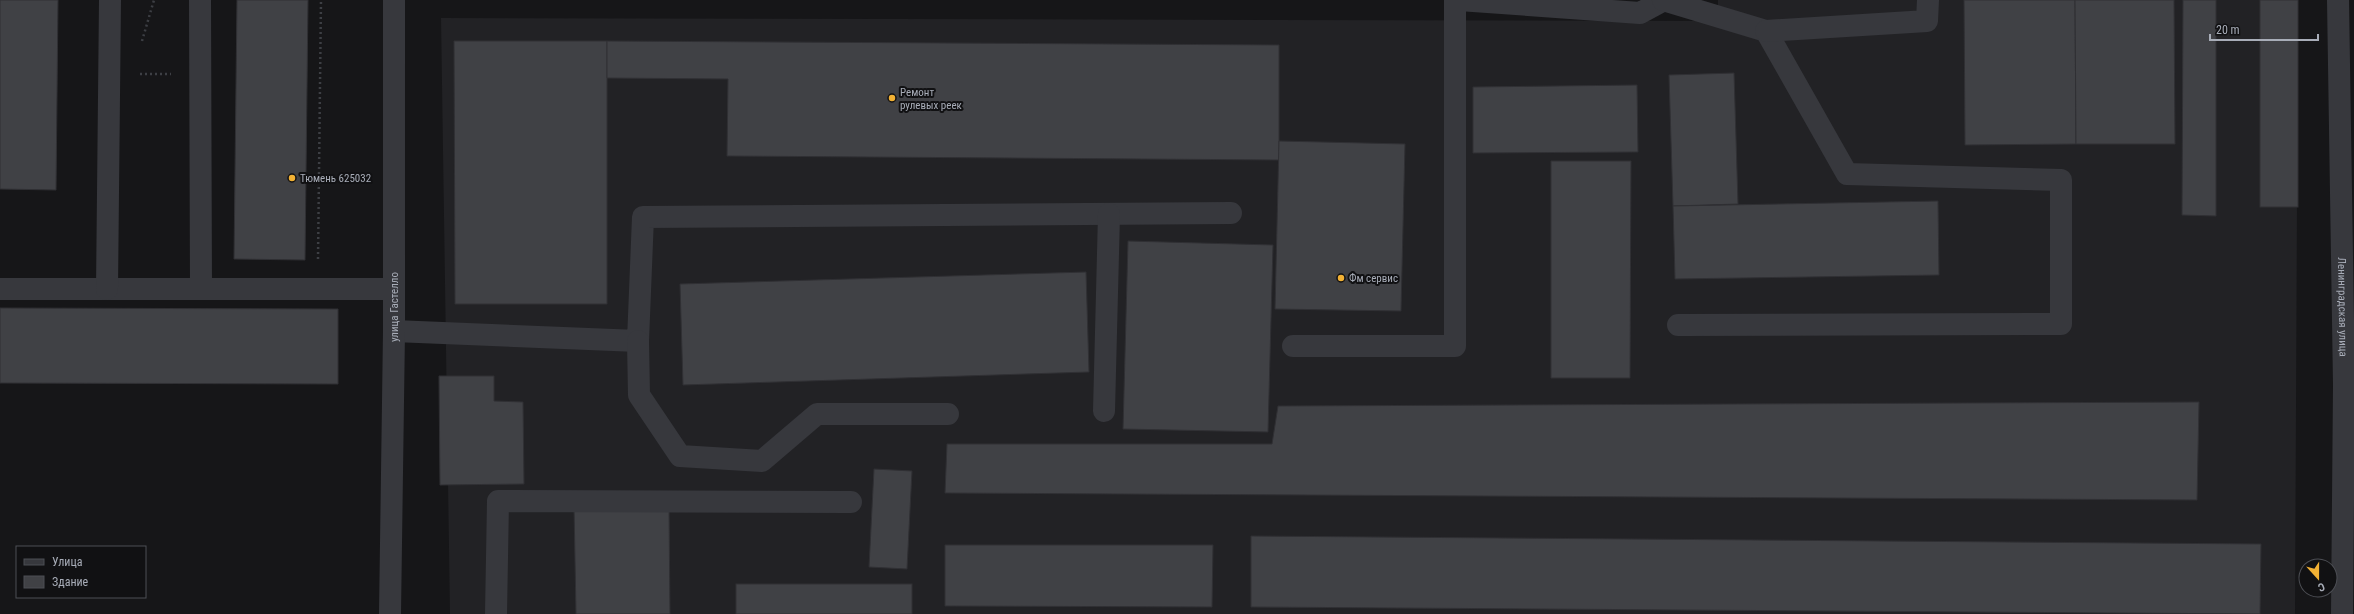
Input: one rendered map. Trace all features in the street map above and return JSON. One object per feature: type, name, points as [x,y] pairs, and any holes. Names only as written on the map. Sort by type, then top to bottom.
[{"type":"street","points":[[107,289],[110,0]]},
{"type":"street","points":[[200,0],[201,289]]},
{"type":"street","name":"улица Гастелло","points":[[390,614],[394,331],[394,0]]},
{"type":"street","points":[[1293,346],[1455,346],[1455,0]]},
{"type":"street","points":[[1460,0],[1640,12],[1664,0],[1766,31],[1927,21],[1928,0]]},
{"type":"street","name":"Ленинградская улица","points":[[2338,0],[2349,385],[2342,614]]},
{"type":"street","points":[[1678,325],[2061,324],[2061,180],[1848,174],[1766,31]]},
{"type":"street","points":[[948,414],[817,414],[762,461],[680,456],[639,395],[638,341],[643,217],[1231,213]]},
{"type":"street","points":[[1104,411],[1109,214]]},
{"type":"street","points":[[0,289],[393,289]]},
{"type":"street","points":[[394,331],[638,341]]},
{"type":"street","points":[[496,614],[498,501],[851,502]]},
{"type":"path","points":[[141,44],[154,0]]},
{"type":"path","points":[[318,289],[321,0]]},
{"type":"path","points":[[109,75],[200,73]]},
{"type":"shaded area","points":[[1718,0],[2298,0],[2295,614],[450,614],[441,18],[1718,21]]},
{"type":"building","points":[[0,0],[58,0],[56,190],[0,189]]},
{"type":"building","points":[[237,0],[308,0],[305,260],[234,259]]},
{"type":"building","points":[[1964,0],[2075,0],[2076,144],[1965,145]]},
{"type":"building","points":[[2075,0],[2174,0],[2175,144],[2076,144]]},
{"type":"building","points":[[2183,0],[2216,0],[2216,216],[2182,215]]},
{"type":"building","points":[[2260,0],[2298,0],[2298,207],[2260,207]]},
{"type":"building","points":[[454,41],[607,41],[607,304],[455,304]]},
{"type":"building","points":[[607,41],[1279,45],[1279,160],[727,156],[728,79],[607,78]]},
{"type":"building","points":[[1734,73],[1738,204],[1673,206],[1669,75]]},
{"type":"building","points":[[1637,85],[1638,152],[1473,153],[1473,87]]},
{"type":"building","points":[[1279,141],[1405,144],[1401,311],[1275,309]]},
{"type":"building","points":[[1551,161],[1631,161],[1630,378],[1551,378]]},
{"type":"building","points":[[1938,201],[1939,275],[1675,279],[1673,206]]},
{"type":"building","points":[[1128,241],[1273,245],[1268,432],[1123,429]]},
{"type":"building","points":[[1086,272],[1089,372],[683,385],[680,284]]},
{"type":"building","points":[[0,308],[338,309],[338,384],[0,383]]},
{"type":"building","points":[[439,376],[494,376],[494,401],[523,402],[524,484],[440,485]]},
{"type":"building","points":[[2199,402],[2197,500],[945,493],[947,444],[1272,444],[1278,406]]},
{"type":"building","points":[[874,469],[912,471],[907,569],[869,567]]},
{"type":"building","points":[[669,506],[670,614],[576,614],[574,507]]},
{"type":"building","points":[[1251,536],[2261,544],[2260,614],[1251,607]]},
{"type":"building","points":[[945,545],[1213,545],[1212,607],[945,606]]},
{"type":"building","points":[[736,584],[912,584],[912,614],[736,614]]},
{"type":"place","name":"Ремонт рулевых реек","points":[[892,98]]},
{"type":"place","name":"Тюмень 625032","points":[[292,178]]},
{"type":"place","name":"Фм сервис","points":[[1341,278]]}]
